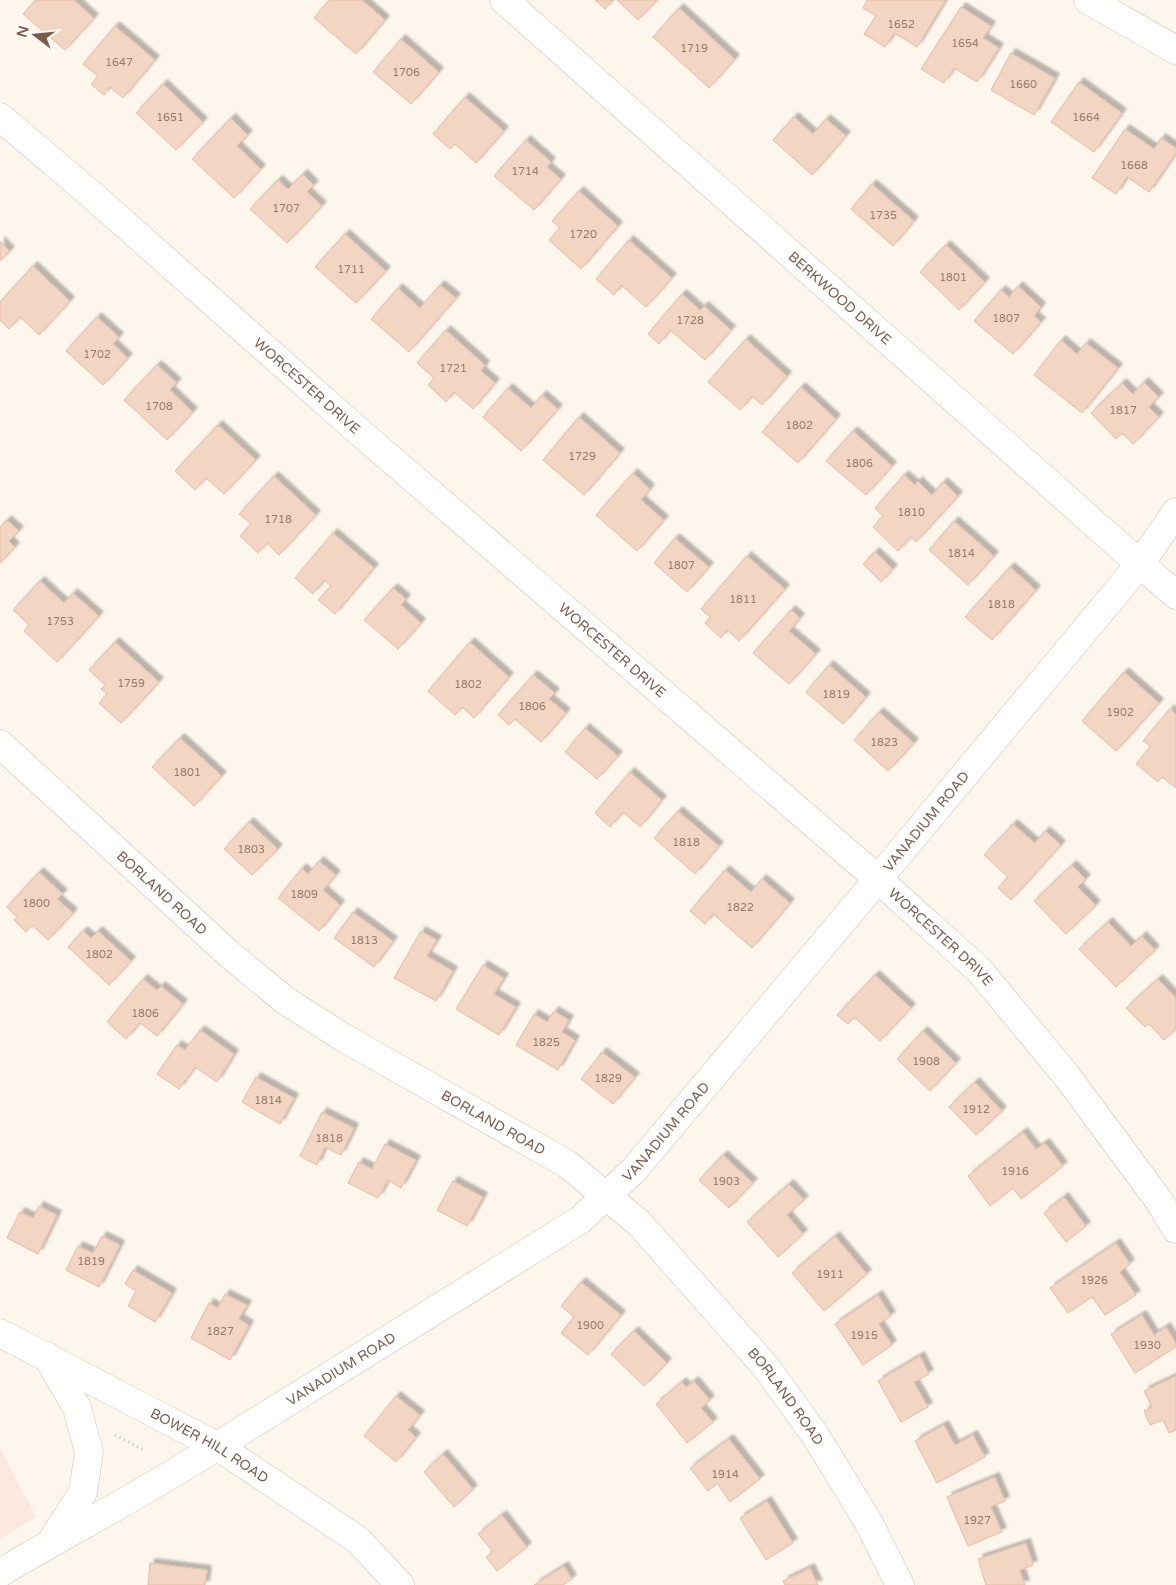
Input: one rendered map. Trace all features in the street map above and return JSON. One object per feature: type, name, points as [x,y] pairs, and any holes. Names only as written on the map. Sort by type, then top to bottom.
[{"type":"street","name":"BERKWOOD DRIVE","points":[[504,0],[1176,595]]},
{"type":"street","points":[[1088,0],[1176,50]]},
{"type":"street","name":"WORCESTER DRIVE","points":[[0,118],[93,196],[356,429],[878,880],[979,970],[1066,1076],[1160,1202],[1176,1229]]},
{"type":"street","name":"VANADIUM ROAD","points":[[0,1573],[51,1542],[175,1474],[580,1220],[634,1170],[1140,564],[1176,512]]},
{"type":"street","name":"BORLAND ROAD","points":[[0,744],[229,954],[286,1001],[344,1038],[567,1164],[639,1223],[766,1367],[815,1435],[864,1515],[900,1585]]},
{"type":"street","name":"BOWER HILL ROAD","points":[[0,1333],[217,1446],[358,1540],[400,1585]]},
{"type":"street","points":[[46,1356],[78,1408],[89,1452],[83,1492],[51,1542]]},
{"type":"path","points":[[110,1432],[144,1450]]},
{"type":"shaded area","points":[[0,1448],[36,1517],[0,1539]]},
{"type":"building","points":[[36,0],[74,0],[94,18],[65,50],[23,14]]},
{"type":"building","points":[[329,0],[362,0],[385,20],[356,54],[314,18]]},
{"type":"building","points":[[595,0],[613,0],[605,9]]},
{"type":"building","points":[[617,0],[657,0],[638,20]]},
{"type":"building","points":[[867,0],[945,1],[917,47],[894,33],[885,47],[864,34],[876,16],[863,8]]},
{"type":"building","points":[[961,7],[991,26],[983,38],[999,48],[977,82],[954,68],[944,83],[921,69]]},
{"type":"building","points":[[679,8],[735,59],[709,88],[653,37]]},
{"type":"building","points":[[115,26],[155,60],[123,98],[110,87],[104,95],[91,84],[98,76],[83,64]]},
{"type":"building","points":[[401,39],[439,72],[411,104],[373,72]]},
{"type":"building","points":[[1011,53],[1055,78],[1034,115],[991,90]]},
{"type":"building","points":[[1079,82],[1122,113],[1094,152],[1051,122]]},
{"type":"building","points":[[163,84],[203,122],[176,150],[136,113]]},
{"type":"building","points":[[465,97],[504,131],[476,163],[455,144],[450,149],[433,134]]},
{"type":"building","points":[[794,117],[813,134],[826,119],[846,136],[812,175],[773,140]]},
{"type":"building","points":[[231,118],[248,135],[237,146],[261,169],[234,198],[192,159]]},
{"type":"building","points":[[1125,129],[1154,149],[1161,138],[1176,148],[1176,153],[1149,192],[1127,177],[1116,194],[1092,178]]},
{"type":"building","points":[[526,140],[551,162],[547,167],[561,179],[534,210],[494,176]]},
{"type":"building","points":[[303,174],[314,185],[307,192],[322,206],[287,243],[250,209],[278,180],[288,189]]},
{"type":"building","points":[[872,184],[914,221],[893,246],[851,209]]},
{"type":"building","points":[[579,191],[618,226],[581,269],[549,240],[560,228],[552,221]]},
{"type":"building","points":[[345,234],[386,271],[356,303],[315,267]]},
{"type":"building","points":[[629,240],[672,278],[646,307],[621,285],[614,295],[596,279]]},
{"type":"building","points":[[0,241],[10,251],[0,261]]},
{"type":"building","points":[[946,245],[985,282],[959,310],[920,272]]},
{"type":"building","points":[[33,266],[70,301],[39,335],[20,317],[9,329],[0,320],[0,302]]},
{"type":"building","points":[[440,285],[456,298],[409,352],[371,319],[398,288],[420,308]]},
{"type":"building","points":[[1018,286],[1041,307],[1034,316],[1041,322],[1013,354],[974,321],[1001,290],[1009,297]]},
{"type":"building","points":[[682,294],[700,310],[704,306],[731,330],[705,360],[670,330],[659,344],[648,334]]},
{"type":"building","points":[[97,317],[119,337],[113,344],[128,358],[103,385],[66,351]]},
{"type":"building","points":[[446,330],[485,365],[481,371],[495,383],[473,409],[454,392],[446,402],[428,385],[434,378],[417,363]]},
{"type":"building","points":[[746,339],[787,376],[762,405],[752,396],[740,410],[708,382]]},
{"type":"building","points":[[1061,340],[1077,354],[1086,343],[1118,368],[1082,413],[1034,375]]},
{"type":"building","points":[[157,365],[177,383],[170,390],[193,412],[167,440],[124,400]]},
{"type":"building","points":[[1144,382],[1159,397],[1149,407],[1159,417],[1133,444],[1122,433],[1116,439],[1091,413],[1122,383],[1133,394]]},
{"type":"building","points":[[801,387],[836,419],[798,463],[762,432]]},
{"type":"building","points":[[508,388],[531,408],[542,395],[558,409],[521,451],[483,417]]},
{"type":"building","points":[[579,417],[620,453],[584,495],[543,460]]},
{"type":"building","points":[[218,425],[256,460],[224,494],[206,478],[195,490],[175,471]]},
{"type":"building","points":[[853,431],[892,466],[866,495],[826,461]]},
{"type":"building","points":[[633,473],[650,489],[641,500],[664,520],[637,551],[596,515]]},
{"type":"building","points":[[904,475],[915,485],[918,481],[932,495],[943,482],[958,496],[916,542],[911,537],[898,551],[873,527],[883,516],[875,508]]},
{"type":"building","points":[[274,476],[316,515],[279,555],[267,543],[258,553],[240,536],[251,524],[239,514]]},
{"type":"building","points":[[7,520],[19,531],[9,541],[15,547],[0,563],[0,527]]},
{"type":"building","points":[[954,521],[994,556],[968,585],[929,550]]},
{"type":"building","points":[[333,533],[374,568],[335,614],[318,600],[331,586],[324,580],[313,594],[295,578]]},
{"type":"building","points":[[675,538],[709,567],[687,592],[654,563]]},
{"type":"building","points":[[875,552],[893,569],[881,582],[863,564]]},
{"type":"building","points":[[747,556],[785,589],[739,641],[727,630],[721,638],[705,623],[710,617],[701,609]]},
{"type":"building","points":[[1010,567],[1036,590],[992,640],[965,617]]},
{"type":"building","points":[[40,581],[64,603],[73,593],[99,616],[57,662],[24,631],[29,625],[13,610]]},
{"type":"building","points":[[393,588],[406,599],[401,605],[421,623],[398,649],[364,620]]},
{"type":"building","points":[[791,610],[800,618],[789,631],[816,654],[789,684],[753,653]]},
{"type":"building","points":[[115,642],[159,682],[121,723],[99,703],[107,694],[101,689],[105,685],[89,670]]},
{"type":"building","points":[[470,642],[509,677],[474,718],[462,707],[455,715],[428,691]]},
{"type":"building","points":[[829,665],[866,697],[843,724],[806,692]]},
{"type":"building","points":[[1124,672],[1159,703],[1116,751],[1082,721]]},
{"type":"building","points":[[533,675],[555,693],[549,699],[566,713],[541,742],[515,719],[509,725],[498,715]]},
{"type":"building","points":[[1170,709],[1176,714],[1176,788],[1162,777],[1158,782],[1136,764],[1151,746],[1143,741]]},
{"type":"building","points":[[879,712],[914,743],[888,771],[854,740]]},
{"type":"building","points":[[585,728],[618,756],[597,779],[565,752]]},
{"type":"building","points":[[180,738],[222,776],[194,806],[152,767]]},
{"type":"building","points":[[630,772],[662,800],[640,827],[623,812],[610,827],[595,813]]},
{"type":"building","points":[[678,811],[719,846],[695,874],[654,838]]},
{"type":"building","points":[[249,822],[278,849],[252,875],[224,849]]},
{"type":"building","points":[[1013,824],[1035,843],[1045,831],[1061,845],[1011,900],[998,888],[1008,877],[984,855]]},
{"type":"building","points":[[319,861],[336,875],[323,890],[340,905],[319,931],[278,898],[302,868],[308,874]]},
{"type":"building","points":[[1072,865],[1086,879],[1078,887],[1096,905],[1066,934],[1034,901]]},
{"type":"building","points":[[725,870],[751,892],[762,879],[790,903],[752,948],[713,914],[705,924],[690,911]]},
{"type":"building","points":[[39,872],[63,894],[57,899],[73,913],[48,940],[32,925],[26,932],[14,920],[17,917],[7,907]]},
{"type":"building","points":[[353,912],[393,941],[374,967],[334,938]]},
{"type":"building","points":[[1108,922],[1131,946],[1142,936],[1155,950],[1116,987],[1079,949]]},
{"type":"building","points":[[83,931],[91,938],[98,931],[131,961],[109,985],[68,947]]},
{"type":"building","points":[[421,931],[437,940],[427,956],[453,971],[436,1001],[394,978]]},
{"type":"building","points":[[483,965],[504,978],[494,994],[516,1007],[499,1035],[456,1009]]},
{"type":"building","points":[[875,975],[911,1008],[880,1041],[854,1017],[848,1024],[837,1015]]},
{"type":"building","points":[[143,979],[157,990],[161,986],[183,1004],[157,1036],[140,1023],[126,1039],[107,1022]]},
{"type":"building","points":[[1158,979],[1176,998],[1176,1029],[1164,1040],[1149,1024],[1145,1027],[1126,1008]]},
{"type":"building","points":[[554,1011],[569,1020],[562,1032],[575,1040],[558,1070],[516,1045],[534,1014],[547,1022]]},
{"type":"building","points":[[200,1030],[234,1054],[217,1082],[195,1067],[179,1089],[157,1074],[177,1045],[185,1050]]},
{"type":"building","points":[[923,1031],[956,1063],[930,1091],[897,1059]]},
{"type":"building","points":[[602,1052],[635,1077],[613,1104],[581,1079]]},
{"type":"building","points":[[256,1077],[294,1098],[280,1124],[242,1102]]},
{"type":"building","points":[[975,1082],[1002,1111],[976,1135],[949,1107]]},
{"type":"building","points":[[322,1112],[354,1128],[341,1155],[325,1147],[317,1165],[300,1156]]},
{"type":"building","points":[[1023,1132],[1036,1149],[1045,1143],[1063,1166],[1021,1199],[1013,1188],[990,1206],[968,1176]]},
{"type":"building","points":[[385,1144],[416,1160],[401,1188],[388,1180],[378,1198],[348,1183],[359,1162],[372,1169]]},
{"type":"building","points":[[723,1155],[753,1183],[729,1208],[699,1180]]},
{"type":"building","points":[[453,1181],[483,1197],[467,1226],[437,1210]]},
{"type":"building","points":[[789,1184],[804,1200],[787,1215],[803,1234],[778,1257],[747,1222]]},
{"type":"building","points":[[1064,1197],[1086,1226],[1066,1242],[1044,1213]]},
{"type":"building","points":[[39,1206],[57,1215],[38,1254],[7,1238],[20,1212],[33,1218]]},
{"type":"building","points":[[102,1236],[120,1245],[99,1287],[66,1270],[78,1246],[93,1253]]},
{"type":"building","points":[[835,1236],[867,1274],[824,1311],[792,1273]]},
{"type":"building","points":[[1116,1243],[1130,1264],[1120,1272],[1136,1295],[1105,1315],[1092,1297],[1068,1313],[1050,1288]]},
{"type":"building","points":[[133,1270],[172,1293],[155,1322],[128,1306],[136,1291],[125,1284]]},
{"type":"building","points":[[581,1282],[621,1315],[588,1355],[561,1333],[574,1317],[561,1306]]},
{"type":"building","points":[[225,1294],[247,1305],[239,1319],[249,1325],[230,1360],[191,1338],[209,1303],[218,1308]]},
{"type":"building","points":[[878,1295],[891,1316],[879,1324],[892,1345],[863,1365],[835,1324]]},
{"type":"building","points":[[1142,1315],[1154,1335],[1166,1327],[1176,1343],[1176,1347],[1135,1373],[1111,1334]]},
{"type":"building","points":[[634,1331],[667,1363],[644,1386],[611,1354]]},
{"type":"building","points":[[920,1356],[929,1374],[914,1382],[928,1407],[901,1422],[878,1381]]},
{"type":"building","points":[[1176,1376],[1176,1430],[1169,1433],[1163,1420],[1150,1425],[1144,1411],[1152,1407],[1144,1391]]},
{"type":"building","points":[[694,1381],[710,1400],[701,1408],[713,1422],[687,1443],[656,1404],[682,1382],[686,1387]]},
{"type":"building","points":[[396,1396],[420,1415],[408,1430],[416,1437],[396,1462],[364,1436]]},
{"type":"building","points":[[944,1425],[955,1445],[973,1435],[985,1457],[937,1483],[915,1441]]},
{"type":"building","points":[[729,1439],[760,1479],[730,1502],[717,1483],[708,1491],[690,1468]]},
{"type":"building","points":[[443,1454],[473,1489],[454,1507],[424,1472]]},
{"type":"building","points":[[995,1477],[1005,1501],[991,1507],[1002,1532],[968,1546],[947,1497]]},
{"type":"building","points":[[767,1501],[793,1543],[766,1560],[740,1518]]},
{"type":"building","points":[[502,1515],[527,1547],[497,1571],[486,1557],[493,1552],[478,1534]]},
{"type":"building","points":[[1026,1543],[1033,1565],[1020,1570],[1025,1585],[986,1585],[978,1559]]},
{"type":"building","points":[[150,1563],[207,1570],[205,1585],[148,1585]]},
{"type":"building","points":[[564,1566],[572,1579],[563,1585],[534,1585]]},
{"type":"building","points":[[810,1568],[818,1585],[785,1585],[783,1581]]}]
